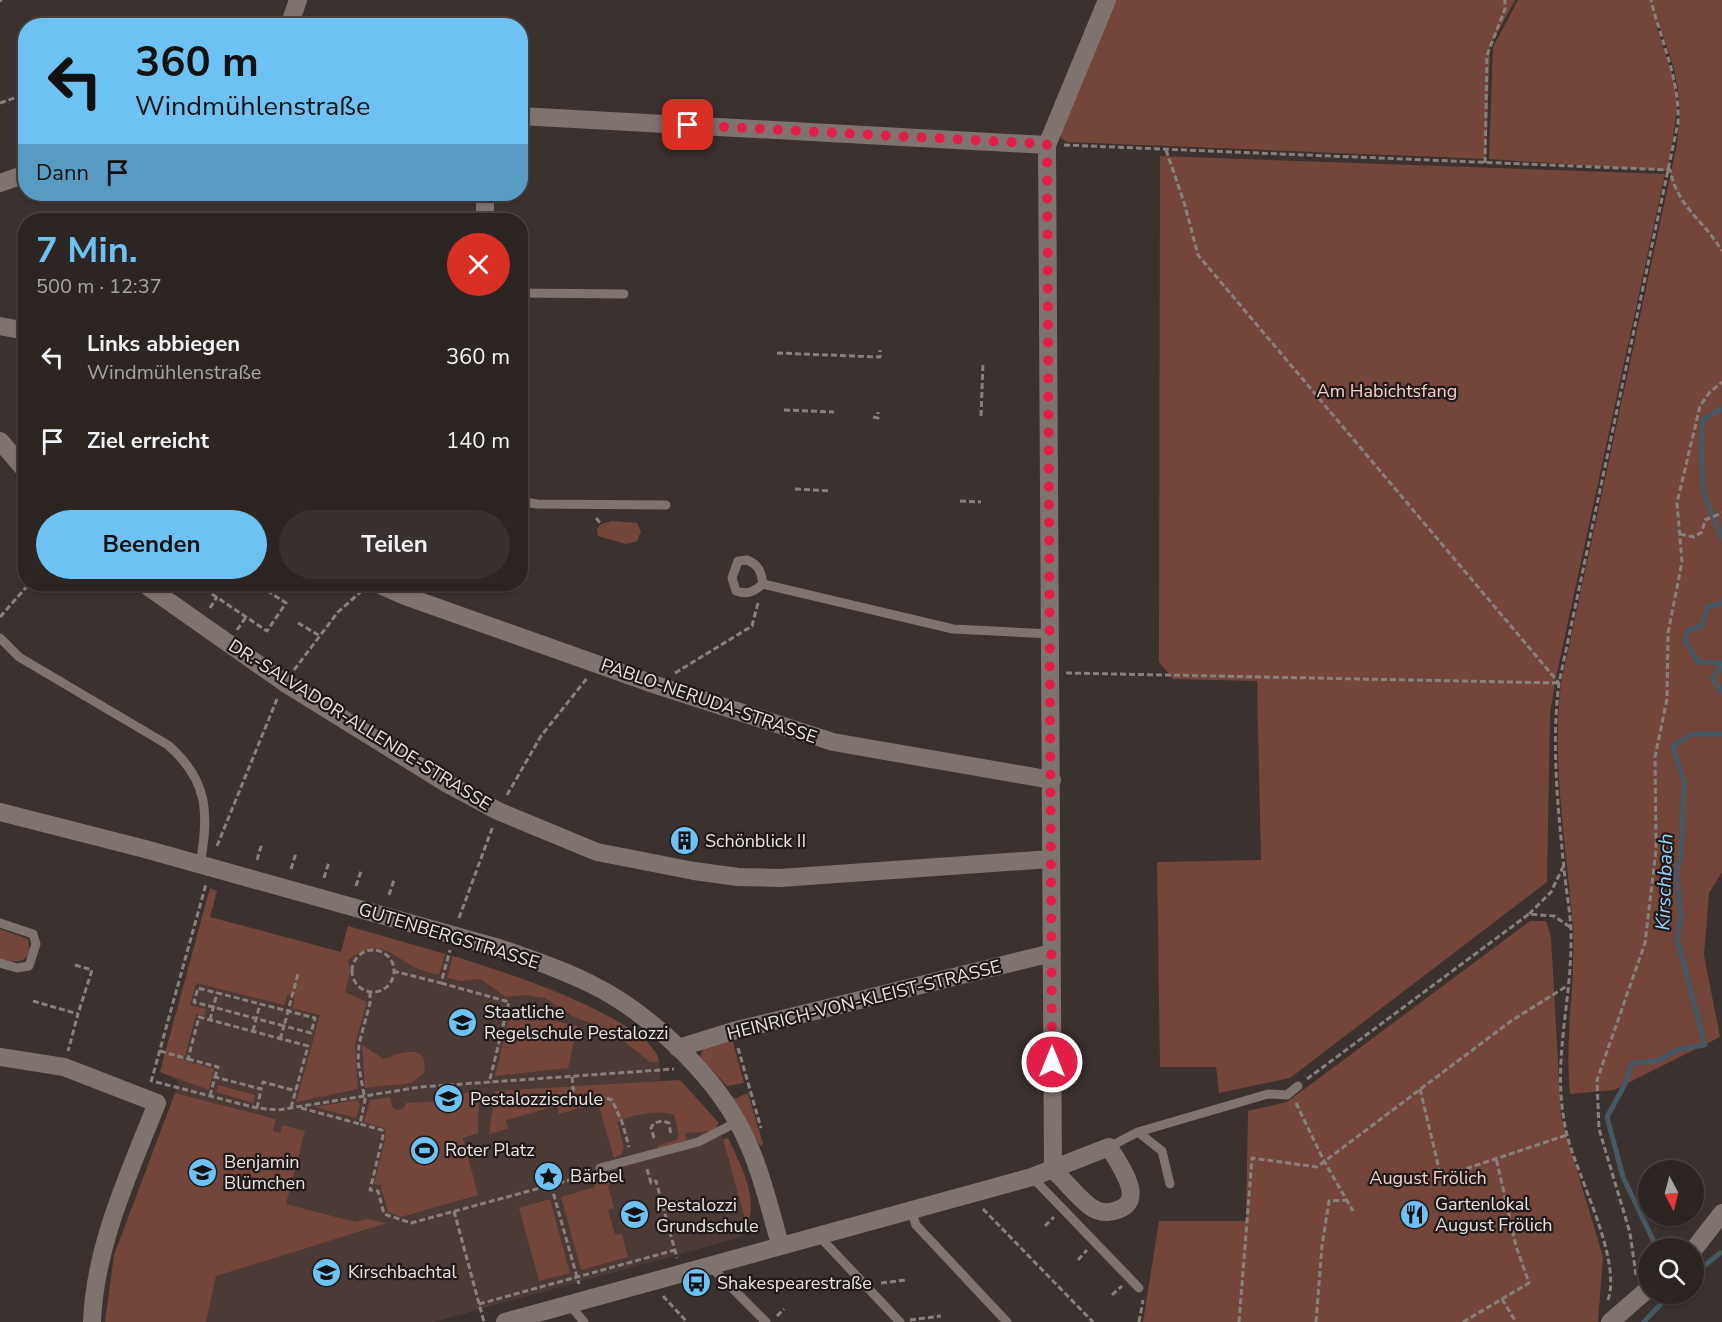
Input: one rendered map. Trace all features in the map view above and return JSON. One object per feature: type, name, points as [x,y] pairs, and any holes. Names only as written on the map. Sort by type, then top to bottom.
[{"type":"street","points":[[292,18],[298,0]]},
{"type":"street","points":[[505,1322],[780,1244],[1032,1177],[1053,1170],[1109,1147],[1130,1183],[1131,1193],[1128,1203],[1120,1209],[1103,1212],[1093,1209],[1053,1170],[1052,634],[1047,419],[1047,144],[1107,0]]},
{"type":"street","points":[[528,116],[1047,144]]},
{"type":"street","points":[[0,183],[18,177]]},
{"type":"street","points":[[0,326],[18,329]]},
{"type":"street","points":[[0,441],[18,462]]},
{"type":"street","name":"DR.-SALVADOR-ALLENDE-STRASSE","points":[[154,591],[285,682],[496,816],[597,852],[738,877],[834,875],[1051,859]]},
{"type":"street","name":"PABLO-NERUDA-STRASSE","points":[[394,591],[656,685],[833,742],[1052,780]]},
{"type":"street","name":"GUTENBERGSTRASSE","points":[[0,812],[205,866],[488,945],[541,962],[595,986],[641,1017],[678,1048],[697,1067],[737,1122],[755,1158],[780,1244]]},
{"type":"street","name":"HEINRICH-VON-KLEIST-STRASSE","points":[[678,1048],[733,1031],[1052,953]]},
{"type":"street","points":[[0,1057],[64,1067],[158,1103],[103,1243],[93,1294],[92,1322]]},
{"type":"street","points":[[1703,1238],[1722,1213]]},
{"type":"street","points":[[1612,1321],[1638,1298]]},
{"type":"lane","points":[[528,293],[624,294]]},
{"type":"lane","points":[[528,502],[666,505]]},
{"type":"lane","points":[[763,584],[953,629],[1052,634]]},
{"type":"lane","points":[[0,638],[19,657],[168,745],[192,768],[201,789],[205,810],[205,866]]},
{"type":"lane","points":[[0,923],[33,934],[36,944],[29,966],[17,968],[0,963]]},
{"type":"lane","points":[[1109,1147],[1138,1132],[1268,1094],[1287,1095],[1298,1086]]},
{"type":"lane","points":[[600,1168],[698,1142],[737,1122]]},
{"type":"lane","points":[[1138,1132],[1162,1151],[1170,1184]]},
{"type":"lane","points":[[1032,1177],[1139,1288]]},
{"type":"lane","points":[[911,1210],[916,1225],[1007,1322]]},
{"type":"lane","points":[[818,1235],[899,1321]]},
{"type":"lane","points":[[709,1264],[766,1322]]},
{"type":"lane","points":[[569,1304],[584,1322]]},
{"type":"path","points":[[1485,163],[1487,55],[1505,9],[1505,0]]},
{"type":"path","points":[[1612,1321],[1607,1305],[1613,1287],[1608,1257],[1567,1135],[1560,1078],[1560,1044],[1567,986],[1570,927],[1554,768],[1555,717],[1559,683],[1670,170],[1679,102],[1676,79],[1651,0]]},
{"type":"path","points":[[0,103],[18,97]]},
{"type":"path","points":[[1047,144],[1670,170]]},
{"type":"path","points":[[1166,150],[1184,202],[1198,255],[1559,683]]},
{"type":"path","points":[[1670,170],[1679,200],[1699,219],[1722,250]]},
{"type":"path","points":[[777,353],[880,357],[880,350]]},
{"type":"path","points":[[981,416],[983,363]]},
{"type":"path","points":[[1638,1272],[1617,1183],[1599,1129],[1597,1080],[1645,943],[1656,850],[1655,757],[1667,699],[1668,633],[1682,562],[1677,503],[1700,406],[1708,393],[1722,382]]},
{"type":"path","points":[[784,410],[834,412]]},
{"type":"path","points":[[873,417],[878,418],[878,412]]},
{"type":"path","points":[[795,489],[831,491]]},
{"type":"path","points":[[960,501],[981,502]]},
{"type":"path","points":[[1680,534],[1694,537],[1702,532],[1710,516],[1722,513]]},
{"type":"path","points":[[656,685],[752,626],[763,584]]},
{"type":"path","points":[[0,617],[23,591]]},
{"type":"path","points":[[208,591],[267,631],[286,603],[268,591]]},
{"type":"path","points":[[295,668],[338,612],[357,595]]},
{"type":"path","points":[[210,608],[217,597]]},
{"type":"path","points":[[238,628],[246,617]]},
{"type":"path","points":[[298,623],[320,636]]},
{"type":"path","points":[[460,916],[496,816],[542,736],[598,664]]},
{"type":"path","points":[[1052,673],[1559,683]]},
{"type":"path","points":[[154,1071],[205,866],[273,706]]},
{"type":"path","points":[[257,860],[262,843]]},
{"type":"path","points":[[291,869],[296,853]]},
{"type":"path","points":[[324,878],[329,862]]},
{"type":"path","points":[[1298,1086],[1529,914],[1551,892],[1564,866]]},
{"type":"path","points":[[356,886],[361,871]]},
{"type":"path","points":[[389,895],[394,880]]},
{"type":"path","points":[[1529,914],[1554,916],[1570,927]]},
{"type":"path","points":[[371,951],[383,953],[392,964],[392,978],[384,989],[370,992],[358,986],[354,980],[352,967],[359,956],[371,951]]},
{"type":"path","points":[[441,983],[448,958]]},
{"type":"path","points":[[64,1067],[92,970],[75,965]]},
{"type":"path","points":[[393,971],[509,1002],[489,1083]]},
{"type":"path","points":[[280,1039],[298,974]]},
{"type":"path","points":[[1239,1322],[1252,1158],[1317,1167],[1511,1021],[1567,986]]},
{"type":"path","points":[[198,988],[288,1011],[315,1018],[311,1033],[194,1002],[198,988]]},
{"type":"path","points":[[360,1124],[365,1100],[358,1062],[359,1044],[370,1003],[370,992]]},
{"type":"path","points":[[210,1020],[217,993]]},
{"type":"path","points":[[33,1001],[78,1014]]},
{"type":"path","points":[[252,1031],[260,1004]]},
{"type":"path","points":[[188,1059],[199,1017],[308,1046],[291,1108]]},
{"type":"path","points":[[733,1031],[763,1132]]},
{"type":"path","points":[[159,1051],[218,1067],[210,1096]]},
{"type":"path","points":[[151,1081],[257,1108],[291,1108],[364,1094],[420,1087],[697,1067]]},
{"type":"path","points":[[215,1077],[261,1089]]},
{"type":"path","points":[[572,1077],[574,1098],[603,1097],[612,1100],[622,1122],[633,1159]]},
{"type":"path","points":[[257,1108],[263,1082],[296,1091]]},
{"type":"path","points":[[1420,1089],[1441,1177],[1567,1135]]},
{"type":"path","points":[[1287,1095],[1297,1104],[1324,1161],[1353,1211]]},
{"type":"path","points":[[299,1107],[382,1130],[383,1136],[370,1190],[378,1191],[384,1214],[411,1223],[601,1171],[600,1168]]},
{"type":"path","points":[[654,1138],[651,1128],[654,1123],[662,1121],[669,1123],[672,1134],[669,1138]]},
{"type":"path","points":[[645,1141],[654,1138],[660,1141]]},
{"type":"path","points":[[629,1146],[637,1143]]},
{"type":"path","points":[[1464,1322],[1529,1283],[1516,1246],[1496,1158]]},
{"type":"path","points":[[648,1170],[651,1183],[656,1181],[681,1273]]},
{"type":"path","points":[[551,1185],[575,1272]]},
{"type":"path","points":[[968,1194],[1093,1322]]},
{"type":"path","points":[[1316,1322],[1322,1246],[1329,1201],[1347,1200]]},
{"type":"path","points":[[454,1211],[484,1322]]},
{"type":"path","points":[[479,1304],[675,1250]]},
{"type":"path","points":[[864,1284],[906,1280]]},
{"type":"path","points":[[649,1281],[687,1322]]},
{"type":"path","points":[[1139,1288],[1143,1296],[1139,1322]]},
{"type":"path","points":[[1502,1299],[1516,1322]]},
{"type":"path","points":[[899,1321],[941,1316]]},
{"type":"shaded area","name":"Pestalozzischule","points":[[210,888],[217,891],[210,917],[341,952],[348,926],[453,956],[555,990],[590,1007],[647,1041],[658,1055],[661,1081],[680,1080],[704,1106],[723,1139],[747,1227],[742,1237],[434,1322],[206,1322],[215,1276],[276,1119],[175,1093],[178,1081],[160,1072]]},
{"type":"green space","points":[[1115,0],[1515,0],[1490,47],[1486,159],[1067,142],[1061,138],[1060,130]]},
{"type":"green space","points":[[1518,0],[1722,0],[1722,872],[1709,893],[1704,955],[1720,1037],[1614,1090],[1570,1094],[1568,1053],[1573,929],[1559,776],[1558,714],[1561,683],[1677,144],[1680,112],[1674,70],[1659,26],[1656,26],[1674,79],[1678,102],[1668,171],[1489,159],[1493,47]]},
{"type":"green space","name":"Am Habichtsfang","points":[[1160,156],[1665,174],[1555,682],[1550,715],[1547,882],[1290,1078],[1219,1093],[1216,1067],[1160,1067],[1157,862],[1261,860],[1257,681],[1173,679],[1159,662]]},
{"type":"green space","points":[[612,521],[637,523],[641,531],[637,541],[626,544],[598,536],[597,529],[601,524]]},
{"type":"green space","points":[[210,888],[217,891],[210,917],[341,952],[348,926],[445,954],[439,975],[415,967],[381,950],[367,950],[348,960],[351,969],[345,992],[367,1002],[355,1044],[358,1089],[296,1102],[320,1015],[292,1008],[295,996],[287,995],[284,1005],[196,983],[190,1005],[206,1009],[204,1016],[196,1014],[184,1060],[214,1069],[209,1090],[160,1072]]},
{"type":"green space","name":"August Frölich","points":[[1530,921],[1546,921],[1551,937],[1561,1117],[1603,1257],[1598,1322],[1143,1322],[1159,1221],[1246,1221],[1248,1111],[1287,1102]]},
{"type":"green space","points":[[0,929],[28,939],[27,957],[18,961],[0,959]]},
{"type":"green space","points":[[453,956],[534,983],[602,1013],[630,1029],[651,1046],[659,1062],[650,1062],[611,1031],[574,1017],[545,998],[526,995],[506,997],[480,979],[461,981],[447,978]]},
{"type":"green space","points":[[511,1011],[578,1026],[568,1068],[495,1076]]},
{"type":"green space","points":[[732,1038],[744,1083],[727,1086],[700,1057],[703,1049]]},
{"type":"green space","points":[[362,1045],[384,1059],[405,1052],[418,1053],[425,1063],[424,1073],[411,1083],[365,1088]]},
{"type":"green space","points":[[680,1080],[719,1123],[714,1131],[685,1133],[687,1140],[658,1149],[657,1146],[676,1140],[679,1135],[674,1115],[653,1113],[630,1117],[617,1122],[624,1147],[622,1154],[614,1158],[598,1103],[559,1114],[557,1106],[506,1120],[508,1129],[489,1134],[495,1091]]},
{"type":"green space","points":[[218,1085],[255,1095],[253,1103],[216,1092]]},
{"type":"green space","name":"Roter Platz","points":[[479,1092],[478,1133],[463,1138],[478,1195],[401,1217],[388,1212],[380,1185],[374,1184],[386,1135],[384,1128],[364,1122],[370,1100],[390,1097],[392,1107],[397,1110],[404,1108],[406,1103],[464,1100],[463,1093]]},
{"type":"green space","points":[[175,1093],[276,1119],[273,1131],[280,1133],[282,1125],[305,1131],[286,1204],[355,1222],[366,1219],[387,1223],[216,1276],[206,1322],[105,1322],[114,1255]]},
{"type":"green space","points":[[748,1093],[763,1144],[760,1146],[734,1099]]},
{"type":"green space","points":[[357,1100],[360,1105],[356,1118],[315,1107]]},
{"type":"green space","points":[[728,1138],[743,1170],[750,1193],[751,1205],[747,1227],[723,1139]]},
{"type":"green space","points":[[608,1172],[611,1184],[608,1185],[614,1208],[608,1210],[615,1235],[622,1234],[628,1257],[581,1270],[561,1197],[595,1187],[593,1178]]},
{"type":"green space","points":[[550,1199],[570,1273],[539,1281],[519,1208]]},
{"type":"waterway","name":"Kirschbach","points":[[1722,408],[1703,420],[1701,446],[1704,494],[1722,538]]},
{"type":"waterway","name":"Kirschbach","points":[[1722,603],[1707,607],[1702,626],[1688,630],[1685,640],[1698,662],[1722,663]]},
{"type":"waterway","name":"Kirschbach","points":[[1722,665],[1712,678],[1722,692]]},
{"type":"waterway","name":"Kirschbach","points":[[1652,1238],[1623,1177],[1607,1117],[1625,1084],[1632,1063],[1657,1061],[1679,1049],[1705,1045],[1677,939],[1681,914],[1676,873],[1681,857],[1684,782],[1673,746],[1692,734],[1722,734]]},
{"type":"waterway","points":[[1704,1266],[1720,1253]]},
{"type":"waterway","name":"Kirschbach","points":[[1644,1322],[1661,1304]]},
{"type":"place","name":"Schönblick II","points":[[684,841]]},
{"type":"place","name":"Staatliche Regelschule Pestalozzi","points":[[463,1022]]},
{"type":"place","name":"Pestalozzischule","points":[[449,1099]]},
{"type":"place","name":"Roter Platz","points":[[424,1150]]},
{"type":"place","name":"Benjamin Blümchen","points":[[203,1172]]},
{"type":"place","name":"Bärbel","points":[[549,1176]]},
{"type":"place","name":"Gartenlokal August Frölich","points":[[1414,1214]]},
{"type":"place","name":"Pestalozzi Grundschule","points":[[635,1215]]},
{"type":"place","name":"Kirschbachtal","points":[[327,1272]]},
{"type":"place","name":"Shakespearestraße","points":[[696,1283]]},
{"type":"route","points":[[688,125],[1047,144],[1047,419],[1052,673],[1052,1062]]}]
